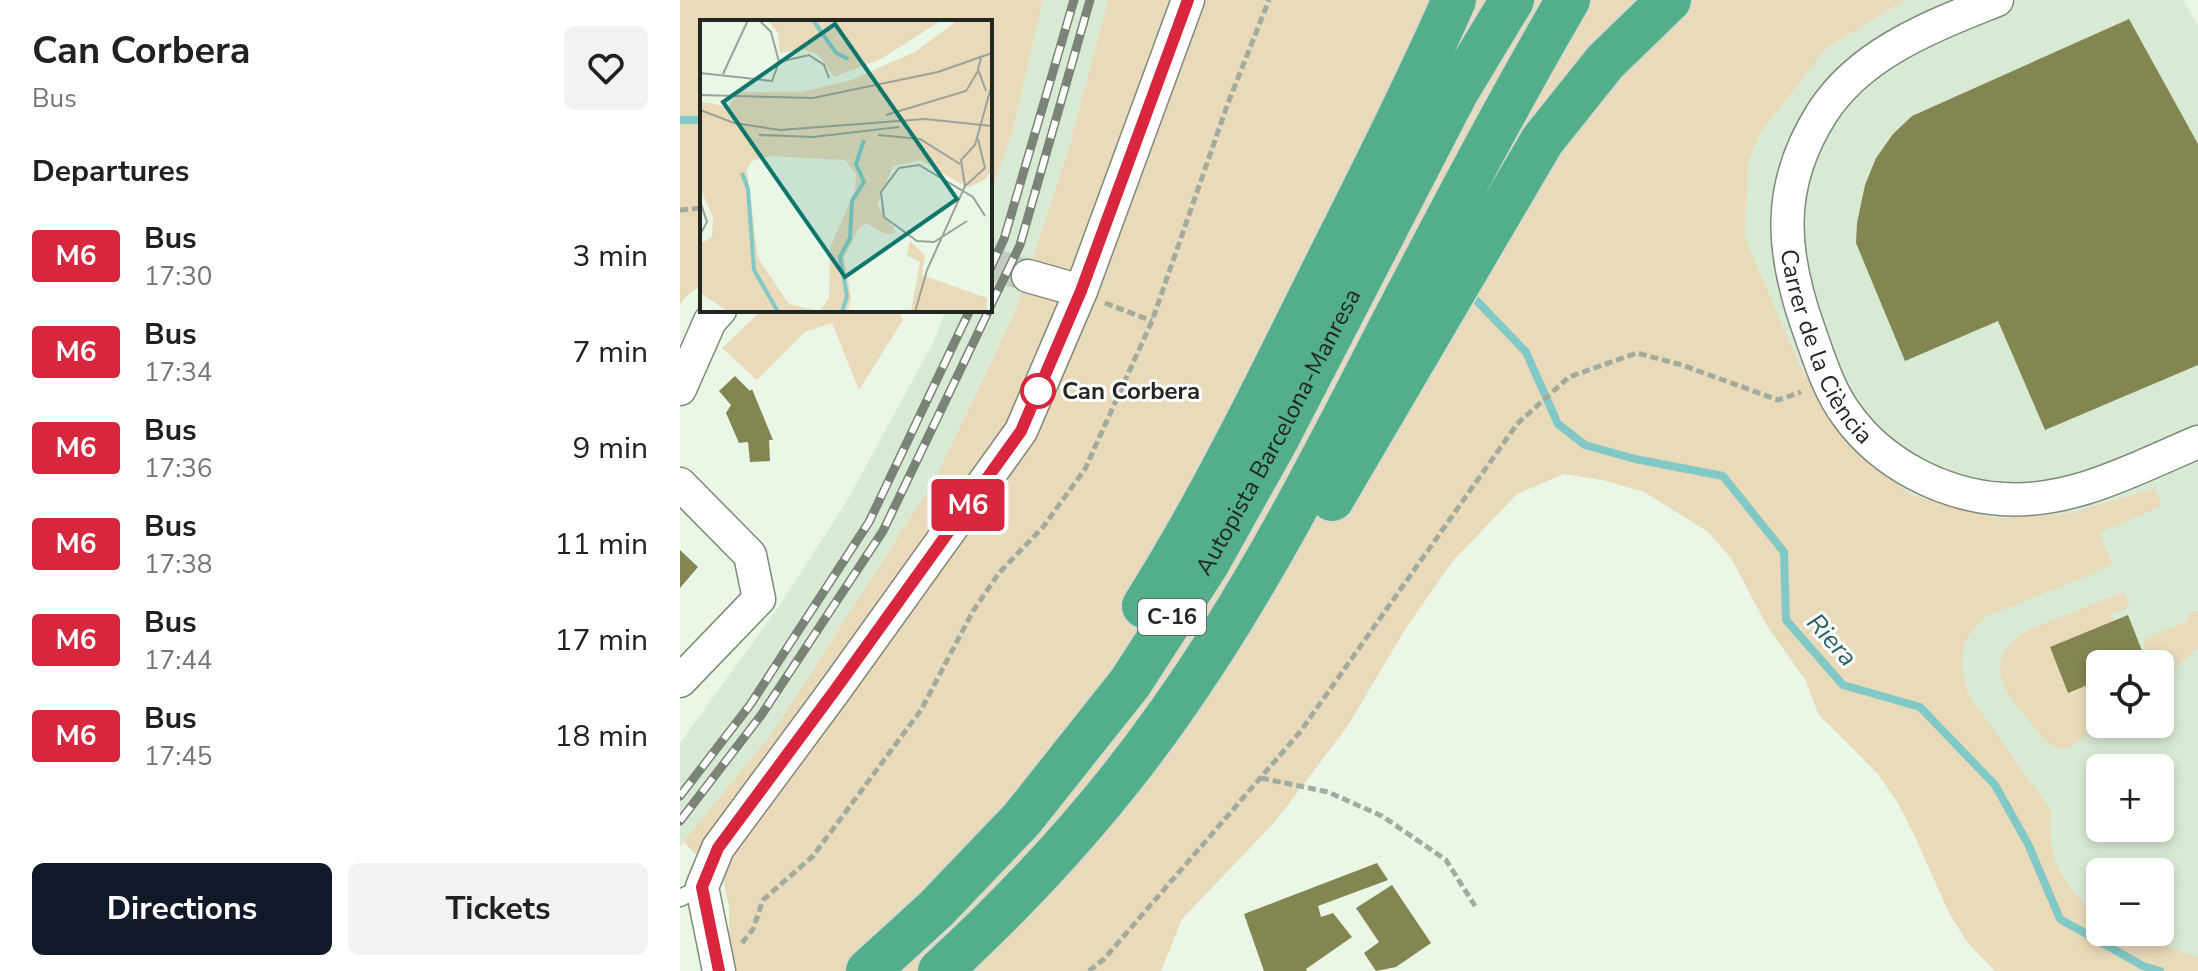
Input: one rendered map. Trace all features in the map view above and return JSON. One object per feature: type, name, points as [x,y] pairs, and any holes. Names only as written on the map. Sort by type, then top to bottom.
[{"type":"highway","points":[[837,971],[949,863],[1001,805],[1059,733],[1109,663],[1181,547],[1252,416],[1454,0]]},
{"type":"highway","name":"Autopista Barcelona-Manresa","points":[[868,971],[936,909],[1022,819],[1130,683],[1207,564],[1271,450],[1457,91],[1512,0]]},
{"type":"highway","name":"C-16","points":[[940,971],[1060,852],[1118,782],[1171,712],[1251,589],[1320,465],[1502,113],[1568,0]]},
{"type":"highway","points":[[1118,782],[1209,681],[1269,600],[1397,393],[1542,141],[1605,62],[1669,0]]},
{"type":"street","points":[[717,959],[691,892],[743,811],[835,690],[1021,431],[1081,291],[1188,0]]},
{"type":"street","name":"Carrer de la Ciència","points":[[1997,0],[1934,25],[1879,55],[1848,82],[1823,111],[1807,140],[1794,170],[1786,210],[1787,248],[1796,294],[1829,381],[1847,416],[1871,441],[1927,481],[1968,495],[2005,499],[2081,491],[2198,442]]},
{"type":"street","points":[[1028,276],[1081,291]]},
{"type":"street","points":[[680,389],[710,321],[718,312]]},
{"type":"street","points":[[680,484],[750,555],[759,599],[680,681]]},
{"type":"path","points":[[717,959],[742,943],[753,929],[763,900],[813,856],[921,710],[981,598],[999,573],[1043,527],[1085,469],[1152,321],[1228,103],[1269,0]]},
{"type":"path","points":[[680,210],[700,208]]},
{"type":"path","points":[[1081,291],[1152,321]]},
{"type":"path","points":[[1089,971],[1104,959],[1300,732],[1517,424],[1569,377],[1637,353],[1682,365],[1778,400],[1829,381]]},
{"type":"path","points":[[1260,778],[1328,792],[1382,816],[1446,860],[1475,906]]},
{"type":"shaded area","points":[[680,0],[1043,0],[1013,129],[992,191],[992,20],[700,20],[700,286],[680,305]]},
{"type":"shaded area","points":[[1043,0],[1108,0],[1069,148],[1016,310],[935,479],[773,732],[680,847],[680,743],[780,605],[848,499],[934,341],[945,312],[992,312],[992,191],[1013,129]]},
{"type":"shaded area","points":[[1108,0],[1905,0],[1827,48],[1761,132],[1748,162],[1745,238],[1801,368],[1847,443],[1911,495],[1995,518],[2066,514],[2155,489],[2162,506],[2099,533],[2113,565],[1985,617],[1965,642],[1962,660],[1967,692],[2051,811],[2054,857],[2067,883],[2086,905],[2086,946],[2167,946],[2198,958],[2198,971],[1995,971],[1967,942],[1948,911],[1898,803],[1878,774],[1818,714],[1806,681],[1767,626],[1731,558],[1707,531],[1644,492],[1607,481],[1564,474],[1517,494],[1452,562],[1406,628],[1347,727],[1274,823],[1182,919],[1161,971],[717,971],[729,958],[729,906],[723,879],[683,842],[773,732],[935,479],[1016,310],[1069,148]]},
{"type":"shaded area","points":[[1905,0],[2183,0],[2198,26],[2198,971],[2127,971],[2106,946],[2174,946],[2174,858],[2086,858],[2086,923],[1849,643],[2144,493],[2066,514],[1995,518],[1911,495],[1847,443],[1801,368],[1745,238],[1748,162],[1761,132],[1827,48]]},
{"type":"shaded area","points":[[760,312],[899,312],[903,320],[859,390],[832,323],[805,332],[757,380],[722,348]]},
{"type":"shaded area","points":[[2124,592],[2130,607],[2111,614],[2114,621],[2050,647],[2068,693],[2086,686],[2086,736],[2065,748],[2055,746],[2040,734],[2012,699],[2001,676],[2000,664],[2004,653],[2028,630]]},
{"type":"shaded area","points":[[2198,611],[2198,648],[2174,668],[2174,650],[2147,650],[2143,640],[2188,621],[2190,612]]},
{"type":"building","points":[[2129,19],[2198,144],[2198,365],[2045,430],[1998,321],[1905,361],[1856,243],[1857,223],[1865,185],[1876,158],[1893,134],[1912,116]]},
{"type":"building","points":[[735,376],[750,391],[752,389],[773,440],[769,440],[770,461],[750,462],[748,442],[739,443],[726,413],[731,405],[719,391]]},
{"type":"building","points":[[680,550],[698,567],[680,588]]},
{"type":"building","points":[[2128,615],[2142,650],[2086,650],[2086,686],[2068,693],[2050,647]]},
{"type":"building","points":[[1377,863],[1388,880],[1318,906],[1321,917],[1333,913],[1352,937],[1307,971],[1264,971],[1244,914]]},
{"type":"building","points":[[1392,885],[1431,943],[1396,967],[1376,971],[1364,953],[1379,942],[1356,908]]},
{"type":"waterway","points":[[680,120],[700,120]]},
{"type":"waterway","name":"Riera","points":[[1475,299],[1526,352],[1558,424],[1585,445],[1635,459],[1723,476],[1784,552],[1786,620],[1843,685],[1920,707],[1995,785],[2028,844],[2060,919],[2143,966],[2160,971]]},
{"type":"tunnel","points":[[992,264],[1028,276]]},
{"type":"railway","points":[[992,265],[1004,239],[1074,0]]},
{"type":"railway","points":[[992,303],[1020,245],[1090,0]]},
{"type":"railway","points":[[680,796],[750,705],[869,522],[969,312]]},
{"type":"railway","points":[[680,821],[762,714],[883,531],[988,312]]},
{"type":"bus line","name":"M6","points":[[719,971],[702,887],[718,848],[1021,431],[1081,291],[1188,0]]},
{"type":"place","name":"Can Corbera","points":[[1038,391]]}]
